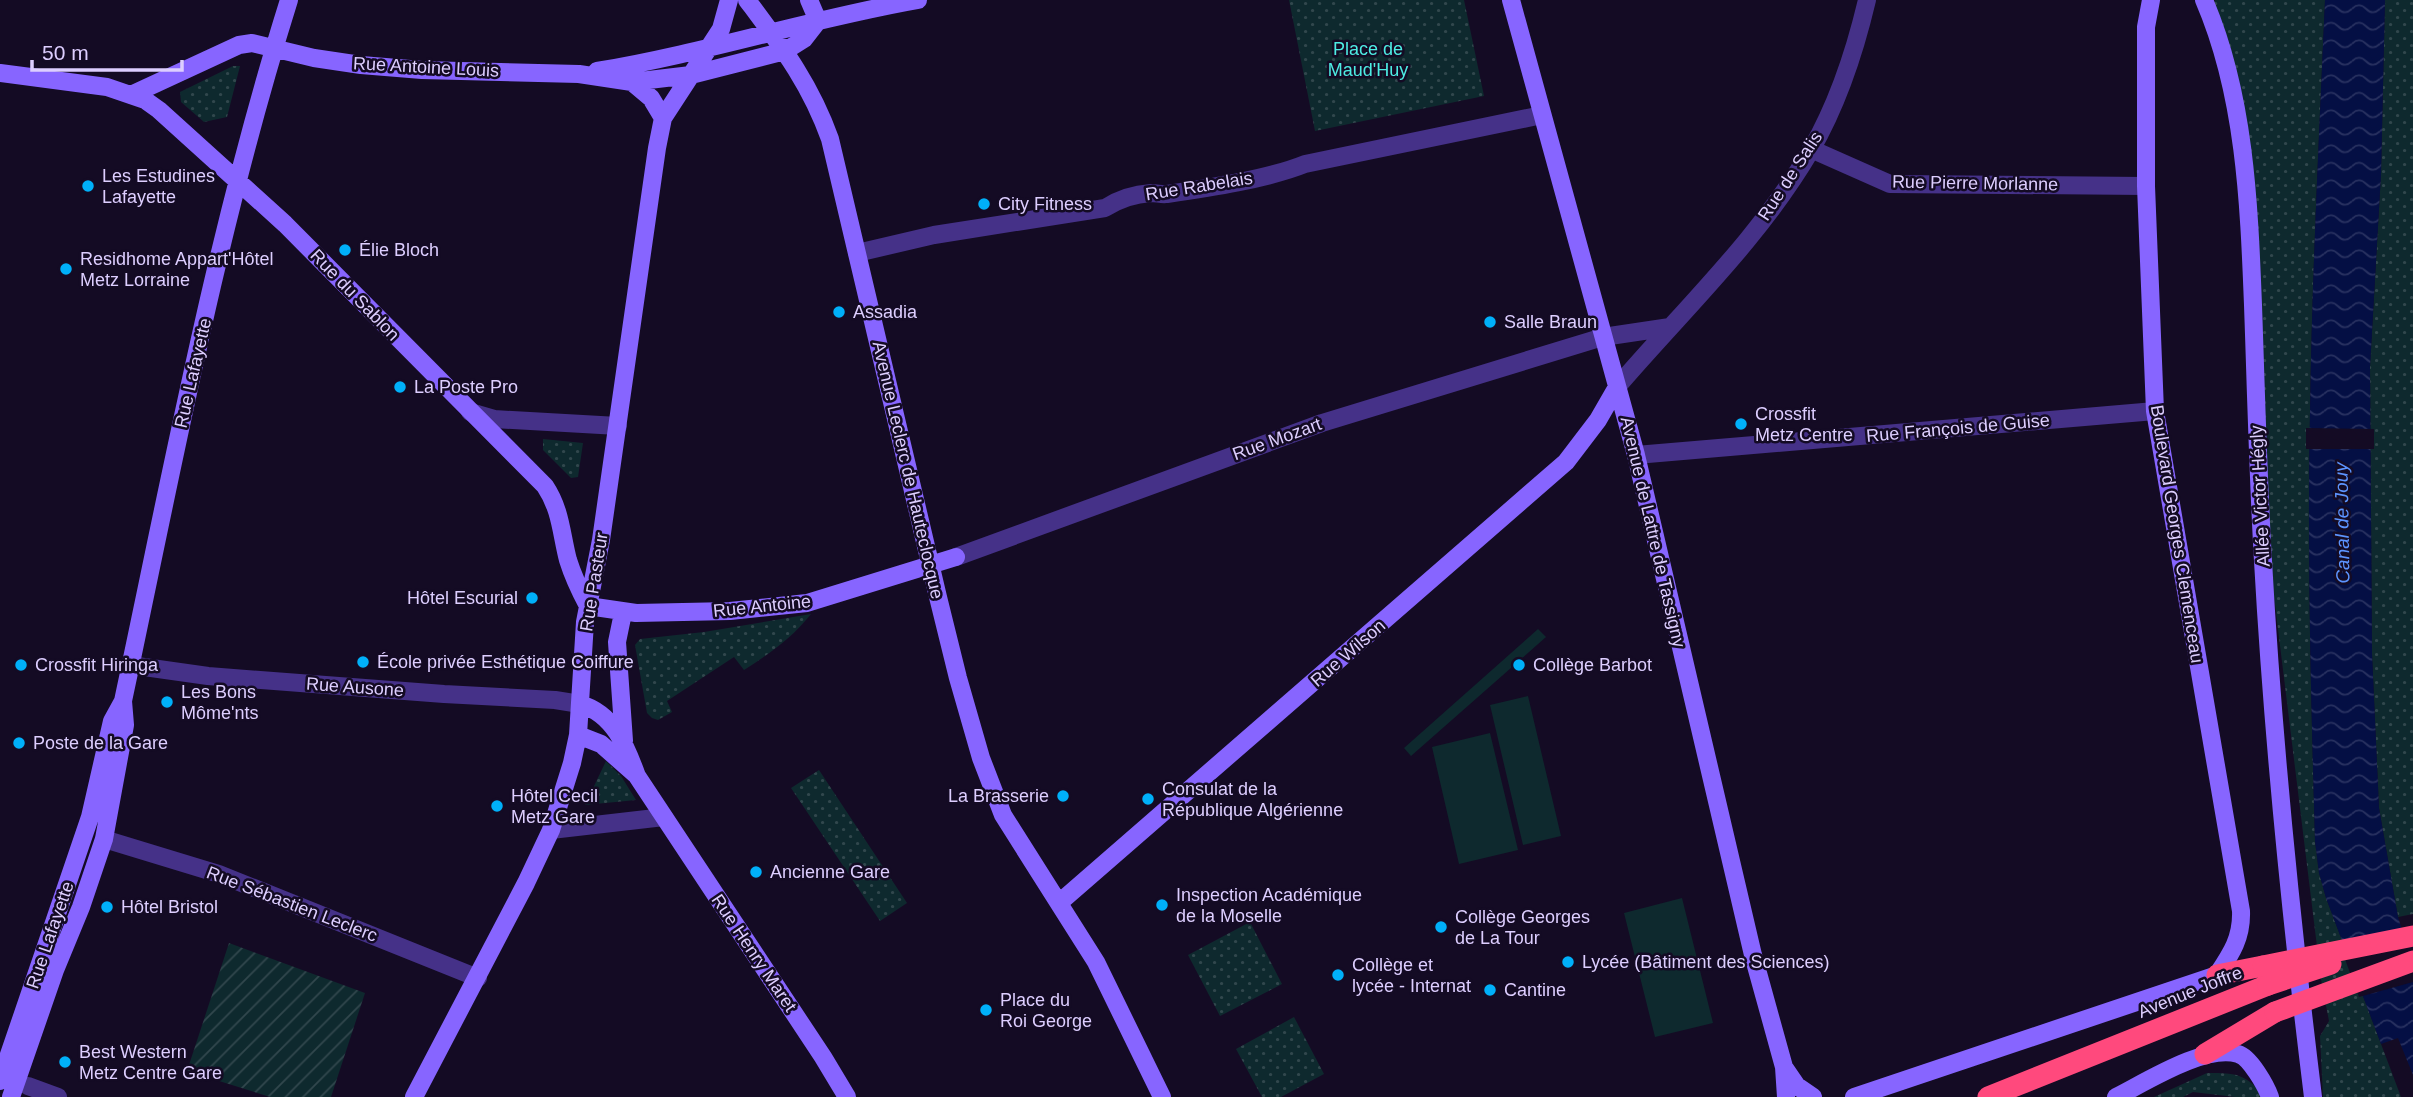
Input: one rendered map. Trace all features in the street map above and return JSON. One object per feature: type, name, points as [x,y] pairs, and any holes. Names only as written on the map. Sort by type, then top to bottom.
[{"type":"highway","points":[[2205,1054],[2269,990],[2413,938]]},
{"type":"highway","points":[[2217,975],[2269,990],[2413,959]]},
{"type":"highway","name":"Avenue Joffre","points":[[1988,1097],[2269,990]]},
{"type":"highway","name":"Avenue Joffre","points":[[2026,1097],[2269,990]]},
{"type":"street","name":"Rue Lafayette","points":[[11,1097],[104,839],[125,725],[123,701],[157,534],[236,182],[289,0]]},
{"type":"street","name":"Rue Pasteur","points":[[414,1097],[478,978],[551,830],[565,789],[578,734],[588,606],[598,558],[663,118],[721,29],[729,0]]},
{"type":"street","name":"Avenue Leclerc de Hauteclocque","points":[[747,0],[785,51],[818,107],[830,139],[962,692],[994,794],[1015,835],[1096,962],[1162,1097]]},
{"type":"street","points":[[785,51],[804,39],[818,21],[808,0]]},
{"type":"street","name":"Rue Antoine Louis","points":[[579,74],[656,61],[818,21],[918,0]]},
{"type":"street","name":"Avenue de Lattre de Tassigny","points":[[1511,0],[1636,455],[1753,955],[1784,1068],[1786,1097]]},
{"type":"street","name":"Rue de Salis","points":[[1617,387],[1709,286],[1782,195],[1811,149],[1848,65],[1867,0]]},
{"type":"street","name":"Boulevard Georges Clemenceau","points":[[2151,0],[2146,27],[2146,186],[2155,411],[2241,911],[2240,933],[2236,945],[2217,975]]},
{"type":"street","name":"Allée Victor Hégly","points":[[2209,5],[2231,87],[2244,160],[2250,240],[2264,588],[2282,826],[2313,1097]]},
{"type":"street","name":"Rue Antoine Louis","points":[[131,95],[239,45],[252,43],[314,58],[361,65],[422,70],[579,74],[632,82],[691,75],[785,51]]},
{"type":"street","name":"Rue du Sablon","points":[[0,73],[99,85],[145,100],[219,163],[236,182],[285,224],[545,486],[555,501],[568,558],[588,606]]},
{"type":"street","points":[[632,82],[651,98],[663,118]]},
{"type":"street","name":"Rue Rabelais","points":[[857,253],[934,235],[1105,208],[1119,199],[1153,193],[1163,195],[1212,186],[1542,115]]},
{"type":"street","name":"Rue Pierre Morlanne","points":[[1811,149],[1890,184],[2146,186]]},
{"type":"street","points":[[1603,337],[1670,327]]},
{"type":"street","name":"Rue Mozart","points":[[956,557],[1322,423],[1603,337]]},
{"type":"street","name":"Rue Wilson","points":[[1059,903],[1566,462],[1598,420],[1617,387]]},
{"type":"street","name":"Rue François de Guise","points":[[1636,455],[2155,411]]},
{"type":"street","points":[[470,412],[494,419],[618,426]]},
{"type":"street","name":"Rue Antoine","points":[[588,606],[623,613],[730,611],[807,603],[956,557]]},
{"type":"street","points":[[623,613],[617,642],[624,741]]},
{"type":"street","name":"Rue Ausone","points":[[130,666],[208,676],[555,700],[580,704]]},
{"type":"street","name":"Rue Lafayette","points":[[0,1081],[90,817],[111,721],[123,701]]},
{"type":"street","name":"Rue Henry Maret","points":[[580,704],[601,715],[624,741],[637,776],[845,1093]]},
{"type":"street","name":"Rue Henry Maret","points":[[578,734],[601,744],[637,776]]},
{"type":"street","points":[[90,817],[104,839]]},
{"type":"street","points":[[551,830],[664,817]]},
{"type":"street","name":"Rue Sébastien Leclerc","points":[[104,839],[219,874],[478,978]]},
{"type":"street","name":"Rue Lafayette","points":[[26,1092],[75,940],[81,907]]},
{"type":"street","name":"Avenue Joffre","points":[[1853,1097],[2217,975]]},
{"type":"street","name":"Rue Lafayette","points":[[0,1049],[24,1010]]},
{"type":"street","points":[[2116,1097],[2205,1054],[2239,1054],[2257,1073],[2270,1097]]},
{"type":"street","points":[[1784,1068],[1797,1086],[1813,1097]]},
{"type":"street","points":[[26,1092],[58,1097]]},
{"type":"green space","name":"Place de Maud'Huy","points":[[1289,0],[1464,0],[1484,96],[1315,131]]},
{"type":"green space","points":[[2215,0],[2325,0],[2314,258],[2309,466],[2315,841],[2319,873],[2326,898],[2401,1097],[2323,1097],[2320,1036],[2329,1021],[2321,979],[2255,442],[2244,160],[2211,16]]},
{"type":"green space","points":[[2385,0],[2413,0],[2413,914],[2398,917],[2379,808],[2372,654],[2370,367],[2381,174]]},
{"type":"green space","points":[[233,66],[240,66],[227,117],[204,122],[181,102],[180,92]]},
{"type":"green space","points":[[543,439],[583,443],[578,477],[571,478],[543,450]]},
{"type":"green space","points":[[811,614],[780,645],[744,670],[734,657],[667,701],[672,712],[658,720],[647,713],[635,645],[640,639],[704,632]]},
{"type":"green space","points":[[1538,629],[1546,637],[1411,756],[1404,748]]},
{"type":"green space","points":[[1528,696],[1561,836],[1523,845],[1490,705]]},
{"type":"green space","points":[[1490,733],[1518,850],[1459,864],[1432,747]]},
{"type":"green space","points":[[606,761],[621,776],[636,800],[585,805]]},
{"type":"green space","points":[[819,770],[907,903],[880,921],[791,788]]},
{"type":"green space","points":[[1682,898],[1713,1023],[1655,1037],[1624,913]]},
{"type":"green space","points":[[1250,922],[1282,984],[1220,1016],[1188,955]]},
{"type":"green space","points":[[229,943],[365,993],[331,1097],[270,1097],[187,1071]]},
{"type":"green space","points":[[1294,1017],[1324,1074],[1281,1097],[1262,1097],[1236,1049]]},
{"type":"green space","points":[[2207,1073],[2240,1076],[2266,1097],[2235,1097],[2193,1092],[2183,1097],[2154,1097]]},
{"type":"water","name":"Canal de Jouy","points":[[2325,0],[2385,0],[2381,174],[2370,367],[2372,654],[2379,808],[2398,917],[2413,965],[2413,1075],[2398,1038],[2381,1044],[2326,898],[2319,873],[2315,841],[2309,466],[2314,258]]},
{"type":"pier","points":[[2306,428],[2374,429],[2374,449],[2306,449]]},
{"type":"pier","points":[[2405,928],[2413,954],[2413,982],[2359,997],[2339,943]]},
{"type":"place","name":"Les Estudines Lafayette","points":[[88,186]]},
{"type":"place","name":"City Fitness","points":[[984,204]]},
{"type":"place","name":"Élie Bloch","points":[[345,250]]},
{"type":"place","name":"Residhome Appart'Hôtel Metz Lorraine","points":[[66,269]]},
{"type":"place","name":"Assadia","points":[[839,312]]},
{"type":"place","name":"Salle Braun","points":[[1490,322]]},
{"type":"place","name":"La Poste Pro","points":[[400,387]]},
{"type":"place","name":"Crossfit Metz Centre","points":[[1741,424]]},
{"type":"place","name":"Hôtel Escurial","points":[[532,598]]},
{"type":"place","name":"École privée Esthétique Coiffure","points":[[363,662]]},
{"type":"place","name":"Crossfit Hiringa","points":[[21,665]]},
{"type":"place","name":"Collège Barbot","points":[[1519,665]]},
{"type":"place","name":"Les Bons Môme'nts","points":[[167,702]]},
{"type":"place","name":"Poste de la Gare","points":[[19,743]]},
{"type":"place","name":"La Brasserie","points":[[1063,796]]},
{"type":"place","name":"Consulat de la République Algérienne","points":[[1148,799]]},
{"type":"place","name":"Hôtel Cecil Metz Gare","points":[[497,806]]},
{"type":"place","name":"Ancienne Gare","points":[[756,872]]},
{"type":"place","name":"Inspection Académique de la Moselle","points":[[1162,905]]},
{"type":"place","name":"Hôtel Bristol","points":[[107,907]]},
{"type":"place","name":"Collège Georges de La Tour","points":[[1441,927]]},
{"type":"place","name":"Lycée (Bâtiment des Sciences)","points":[[1568,962]]},
{"type":"place","name":"Collège et lycée - Internat","points":[[1338,975]]},
{"type":"place","name":"Cantine","points":[[1490,990]]},
{"type":"place","name":"Place du Roi George","points":[[986,1010]]},
{"type":"place","name":"Best Western Metz Centre Gare","points":[[65,1062]]}]
